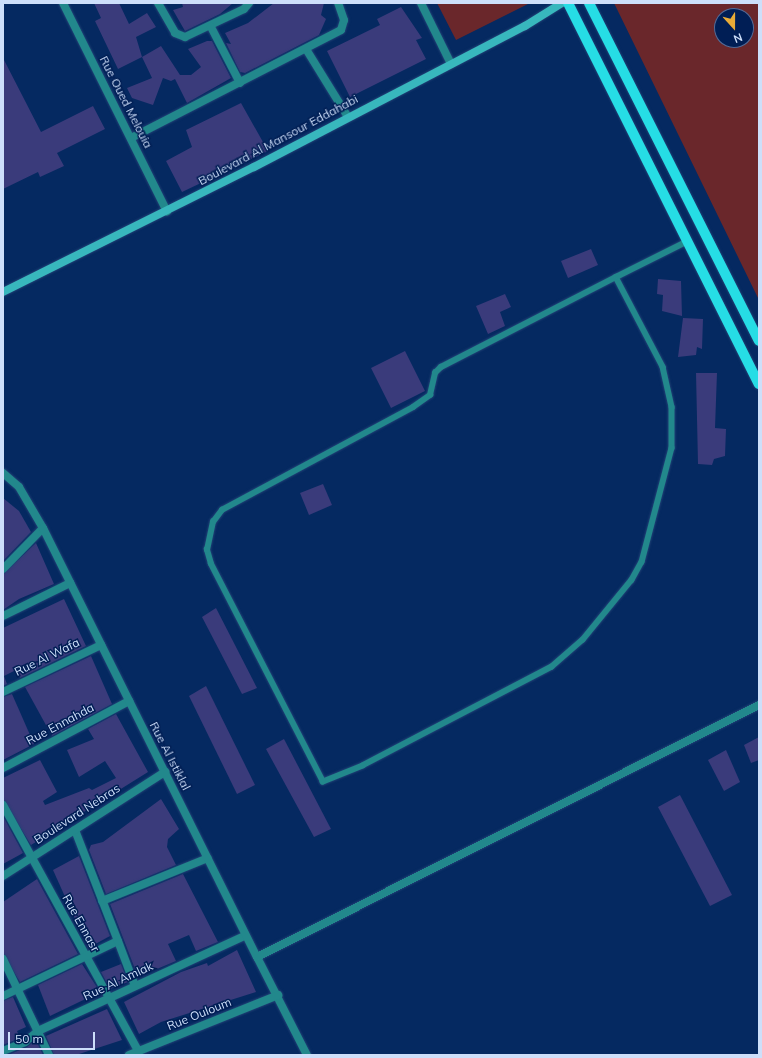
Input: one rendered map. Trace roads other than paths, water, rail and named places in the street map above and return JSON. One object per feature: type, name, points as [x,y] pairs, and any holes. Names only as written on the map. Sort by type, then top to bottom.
[{"type":"main road","name":"Boulevard Al Mansour Eddahabi","points":[[3,292],[167,212],[451,64],[562,3]]},
{"type":"main road","points":[[568,3],[759,384]]},
{"type":"main road","points":[[589,3],[759,341]]},
{"type":"street","name":"Rue Oued Melouia","points":[[63,3],[167,212]]},
{"type":"street","points":[[158,3],[180,37],[211,26],[249,3]]},
{"type":"street","points":[[130,138],[341,30],[344,20],[338,3]]},
{"type":"street","points":[[421,3],[451,64]]},
{"type":"street","points":[[211,26],[240,83]]},
{"type":"street","points":[[306,49],[348,117]]},
{"type":"street","name":"Rue Al Istiklal","points":[[5,478],[19,487],[43,528],[208,858],[245,936],[278,995],[307,1055]]},
{"type":"street","points":[[3,569],[43,528]]},
{"type":"street","points":[[3,616],[70,583]]},
{"type":"street","name":"Rue Al Wafa","points":[[3,692],[101,645]]},
{"type":"street","name":"Rue Ennahda","points":[[3,768],[129,701]]},
{"type":"street","points":[[257,957],[759,705]]},
{"type":"street","name":"Boulevard Nebras","points":[[3,876],[165,772]]},
{"type":"street","name":"Rue Ennasr","points":[[3,805],[138,1052]]},
{"type":"street","points":[[75,830],[136,986]]},
{"type":"street","points":[[102,901],[208,858]]},
{"type":"street","name":"Rue Al Amlak","points":[[3,1051],[25,1042],[38,1031],[245,936]]},
{"type":"street","points":[[3,996],[87,958],[118,941]]},
{"type":"street","points":[[3,959],[49,1055]]},
{"type":"street","name":"Rue Ouloum","points":[[129,1055],[278,995]]},
{"type":"lane","points":[[616,277],[663,367],[672,407],[672,448],[642,562],[632,580],[583,640],[552,667],[363,766],[323,782],[210,564],[207,550],[213,522],[222,510],[413,407],[430,395],[434,373],[441,366],[616,277],[688,241]]}]
